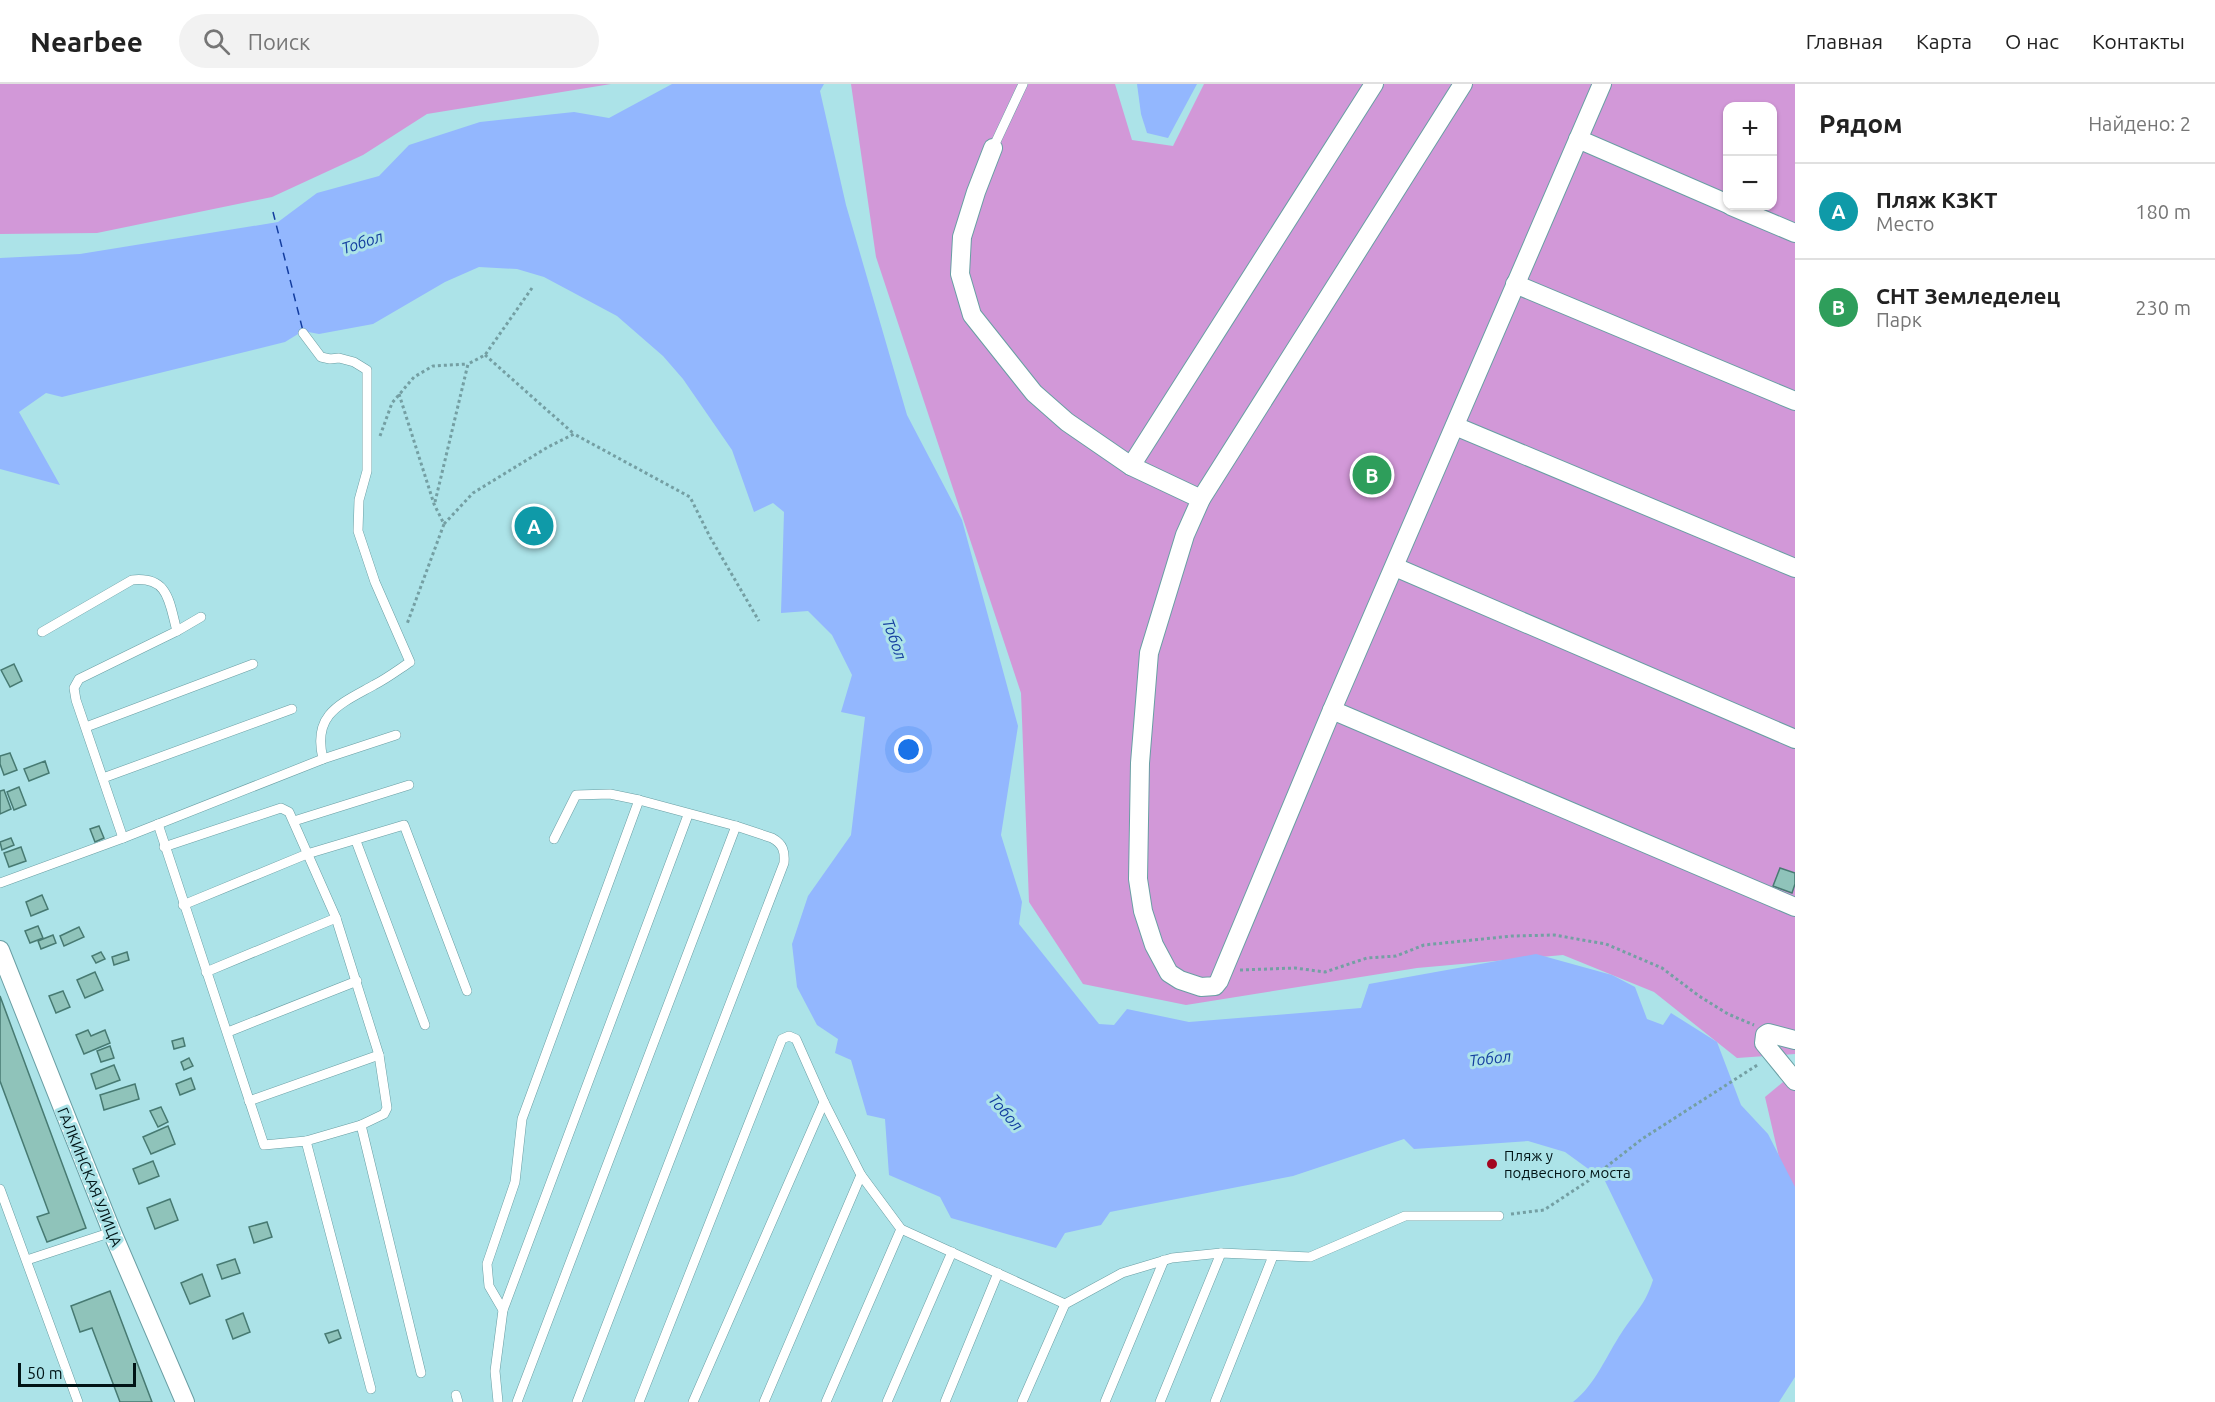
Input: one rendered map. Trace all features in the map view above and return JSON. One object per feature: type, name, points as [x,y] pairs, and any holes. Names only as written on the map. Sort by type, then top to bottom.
[{"type":"street","points":[[1131,466],[1374,84]]},
{"type":"street","points":[[1463,84],[1201,499],[1185,535],[1149,653],[1140,763],[1138,879],[1143,911],[1154,945],[1169,973],[1192,985],[1210,987],[1219,981],[1332,710],[1602,84]]},
{"type":"street","points":[[1578,139],[1723,202]]},
{"type":"street","points":[[993,148],[962,237],[960,274],[972,315],[1034,393],[1066,422],[1131,466],[1201,499]]},
{"type":"street","points":[[1741,210],[1795,233]]},
{"type":"street","points":[[1515,284],[1795,401]]},
{"type":"street","points":[[1455,426],[1795,568]]},
{"type":"street","points":[[1395,567],[1795,739]]},
{"type":"street","points":[[1332,710],[1795,907]]},
{"type":"street","name":"ГАЛКИНСКАЯ УЛИЦА","points":[[0,950],[112,1232],[185,1402]]},
{"type":"street","points":[[1795,1040],[1768,1033],[1765,1035],[1764,1043],[1795,1081]]},
{"type":"lane","points":[[993,148],[1023,84]]},
{"type":"lane","points":[[303,333],[321,357],[354,362],[367,370],[367,471],[359,500],[358,531],[375,582],[410,662],[376,684],[341,702],[321,730],[319,743],[323,759]]},
{"type":"lane","points":[[42,632],[132,580],[146,579],[159,584],[169,601],[177,631]]},
{"type":"lane","points":[[123,838],[76,700],[74,688],[79,679],[177,631],[201,616]]},
{"type":"lane","points":[[86,727],[253,664]]},
{"type":"lane","points":[[103,778],[292,710]]},
{"type":"lane","points":[[0,883],[123,838],[323,759],[396,735]]},
{"type":"lane","points":[[294,821],[409,785]]},
{"type":"lane","points":[[554,839],[576,795],[610,794],[736,826],[778,841],[785,854],[784,863],[577,1402]]},
{"type":"lane","points":[[502,1310],[489,1286],[487,1264],[515,1182],[522,1119],[639,800]]},
{"type":"lane","points":[[158,824],[164,847],[183,905],[228,1032],[264,1145],[306,1141],[361,1125],[384,1114],[387,1108],[379,1055],[357,981],[336,918],[289,812],[281,808],[164,847]]},
{"type":"lane","points":[[498,1402],[495,1371],[502,1310],[688,815]]},
{"type":"lane","points":[[183,905],[307,854],[404,825],[467,991]]},
{"type":"lane","points":[[517,1402],[736,826]]},
{"type":"lane","points":[[356,841],[425,1025]]},
{"type":"lane","points":[[206,972],[336,918]]},
{"type":"lane","points":[[228,1032],[357,981]]},
{"type":"lane","points":[[639,1402],[782,1039],[789,1036],[796,1039],[824,1102],[861,1175],[902,1229],[1065,1304]]},
{"type":"lane","points":[[249,1101],[379,1055]]},
{"type":"lane","points":[[693,1402],[824,1102]]},
{"type":"lane","points":[[361,1125],[421,1373]]},
{"type":"lane","points":[[306,1141],[371,1389]]},
{"type":"lane","points":[[764,1402],[861,1175]]},
{"type":"lane","points":[[0,1189],[78,1402]]},
{"type":"lane","points":[[1022,1402],[1065,1304],[1122,1273],[1164,1260],[1221,1252],[1310,1257],[1404,1216],[1499,1216]]},
{"type":"lane","points":[[826,1402],[902,1229]]},
{"type":"lane","points":[[27,1260],[112,1232]]},
{"type":"lane","points":[[887,1402],[952,1252]]},
{"type":"lane","points":[[1160,1402],[1221,1252]]},
{"type":"lane","points":[[1215,1402],[1273,1256]]},
{"type":"lane","points":[[1105,1402],[1164,1260]]},
{"type":"lane","points":[[945,1402],[998,1273]]},
{"type":"path","points":[[379,438],[392,403],[414,377],[433,366],[468,364],[485,355],[532,288]]},
{"type":"path","points":[[485,355],[574,434],[690,497],[710,537],[759,621]]},
{"type":"path","points":[[434,504],[468,364]]},
{"type":"path","points":[[399,394],[434,504],[444,524]]},
{"type":"path","points":[[401,639],[444,524],[473,493],[548,447],[574,434]]},
{"type":"path","points":[[1223,971],[1295,968],[1325,972],[1367,958],[1396,956],[1424,945],[1512,936],[1554,936],[1606,944],[1662,968],[1699,996],[1728,1014],[1768,1033]]},
{"type":"path","points":[[1499,1216],[1544,1210],[1588,1181],[1642,1139],[1773,1055]]},
{"type":"shaded area","points":[[0,84],[611,84],[427,114],[363,155],[272,197],[97,233],[0,234]]},
{"type":"shaded area","points":[[851,84],[1115,84],[1132,140],[1173,146],[1204,84],[1795,84],[1795,1054],[1737,1058],[1654,992],[1563,955],[1417,968],[1186,1005],[1083,984],[1029,902],[1021,693],[876,257]]},
{"type":"shaded area","points":[[1795,1072],[1795,1226],[1765,1097]]},
{"type":"water","name":"Тобол","points":[[672,84],[824,84],[820,91],[846,205],[907,415],[962,520],[1018,726],[1001,835],[1022,902],[1019,924],[1099,1024],[1114,1025],[1127,1009],[1189,1022],[1361,1008],[1369,984],[1536,954],[1612,975],[1635,987],[1647,1019],[1663,1025],[1671,1013],[1717,1042],[1741,1105],[1768,1134],[1795,1187],[1795,1377],[1779,1402],[1573,1402],[1594,1378],[1643,1302],[1653,1280],[1605,1181],[1565,1152],[1528,1141],[1414,1149],[1404,1139],[1293,1176],[1110,1212],[1101,1225],[1065,1233],[1056,1248],[951,1218],[940,1197],[889,1175],[885,1119],[867,1115],[851,1060],[835,1053],[838,1039],[817,1025],[797,987],[792,944],[808,896],[851,835],[865,717],[841,712],[852,675],[832,635],[808,611],[781,613],[784,512],[773,503],[754,512],[732,450],[683,379],[663,356],[617,316],[544,277],[517,269],[479,267],[445,282],[373,324],[319,334],[303,331],[285,342],[62,397],[46,393],[19,412],[60,485],[0,469],[0,258],[80,254],[278,222],[317,193],[379,176],[409,145],[480,122],[574,112],[609,118]]},
{"type":"water","points":[[1137,84],[1197,84],[1168,138],[1147,133],[1141,114]]},
{"type":"building","points":[[14,664],[22,681],[10,687],[1,670]]},
{"type":"building","points":[[10,753],[17,770],[4,775],[0,756]]},
{"type":"building","points":[[45,761],[49,773],[29,781],[24,769]]},
{"type":"building","points":[[19,787],[26,805],[14,810],[7,792]]},
{"type":"building","points":[[4,790],[11,809],[0,814],[0,791]]},
{"type":"building","points":[[99,826],[104,838],[95,842],[90,829]]},
{"type":"building","points":[[11,838],[14,845],[2,850],[0,842]]},
{"type":"building","points":[[21,847],[26,861],[9,867],[4,853]]},
{"type":"building","points":[[1780,868],[1795,873],[1792,893],[1773,886]]},
{"type":"building","points":[[42,895],[48,909],[31,916],[26,902]]},
{"type":"building","points":[[38,926],[43,938],[30,943],[25,931]]},
{"type":"building","points":[[79,927],[84,937],[64,946],[60,936]]},
{"type":"building","points":[[53,935],[56,943],[41,949],[38,941]]},
{"type":"building","points":[[101,952],[105,959],[96,963],[92,956]]},
{"type":"building","points":[[127,952],[129,960],[114,965],[112,957]]},
{"type":"building","points":[[95,972],[103,990],[85,998],[77,980]]},
{"type":"building","points":[[63,991],[70,1007],[56,1013],[49,996]]},
{"type":"building","points":[[0,996],[86,1228],[47,1242],[37,1217],[49,1213],[0,1081]]},
{"type":"building","points":[[88,1030],[91,1036],[105,1030],[110,1043],[84,1054],[76,1035]]},
{"type":"building","points":[[183,1038],[185,1046],[174,1049],[172,1041]]},
{"type":"building","points":[[110,1046],[114,1058],[101,1062],[97,1051]]},
{"type":"building","points":[[189,1058],[193,1066],[184,1070],[181,1062]]},
{"type":"building","points":[[114,1065],[120,1080],[96,1089],[91,1074]]},
{"type":"building","points":[[191,1078],[195,1089],[180,1095],[176,1084]]},
{"type":"building","points":[[135,1084],[139,1099],[104,1110],[100,1095]]},
{"type":"building","points":[[161,1107],[168,1122],[158,1127],[150,1111]]},
{"type":"building","points":[[168,1126],[175,1144],[151,1154],[143,1137]]},
{"type":"building","points":[[153,1161],[159,1176],[139,1184],[133,1169]]},
{"type":"building","points":[[170,1199],[178,1220],[155,1229],[147,1208]]},
{"type":"building","points":[[267,1222],[272,1237],[254,1243],[249,1227]]},
{"type":"building","points":[[235,1259],[240,1273],[222,1279],[217,1265]]},
{"type":"building","points":[[202,1274],[210,1296],[190,1304],[181,1283]]},
{"type":"building","points":[[110,1291],[152,1402],[120,1402],[92,1328],[80,1332],[71,1306]]},
{"type":"building","points":[[243,1313],[250,1332],[233,1339],[226,1320]]},
{"type":"building","points":[[338,1330],[341,1338],[329,1343],[325,1334]]},
{"type":"ferry route","points":[[273,212],[303,331]]},
{"type":"place","name":"СНТ Земледелец","points":[[1372,475]]},
{"type":"place","name":"Пляж КЗКТ","points":[[534,526]]},
{"type":"place","name":"Пляж у подвесного моста","points":[[1492,1164]]}]
